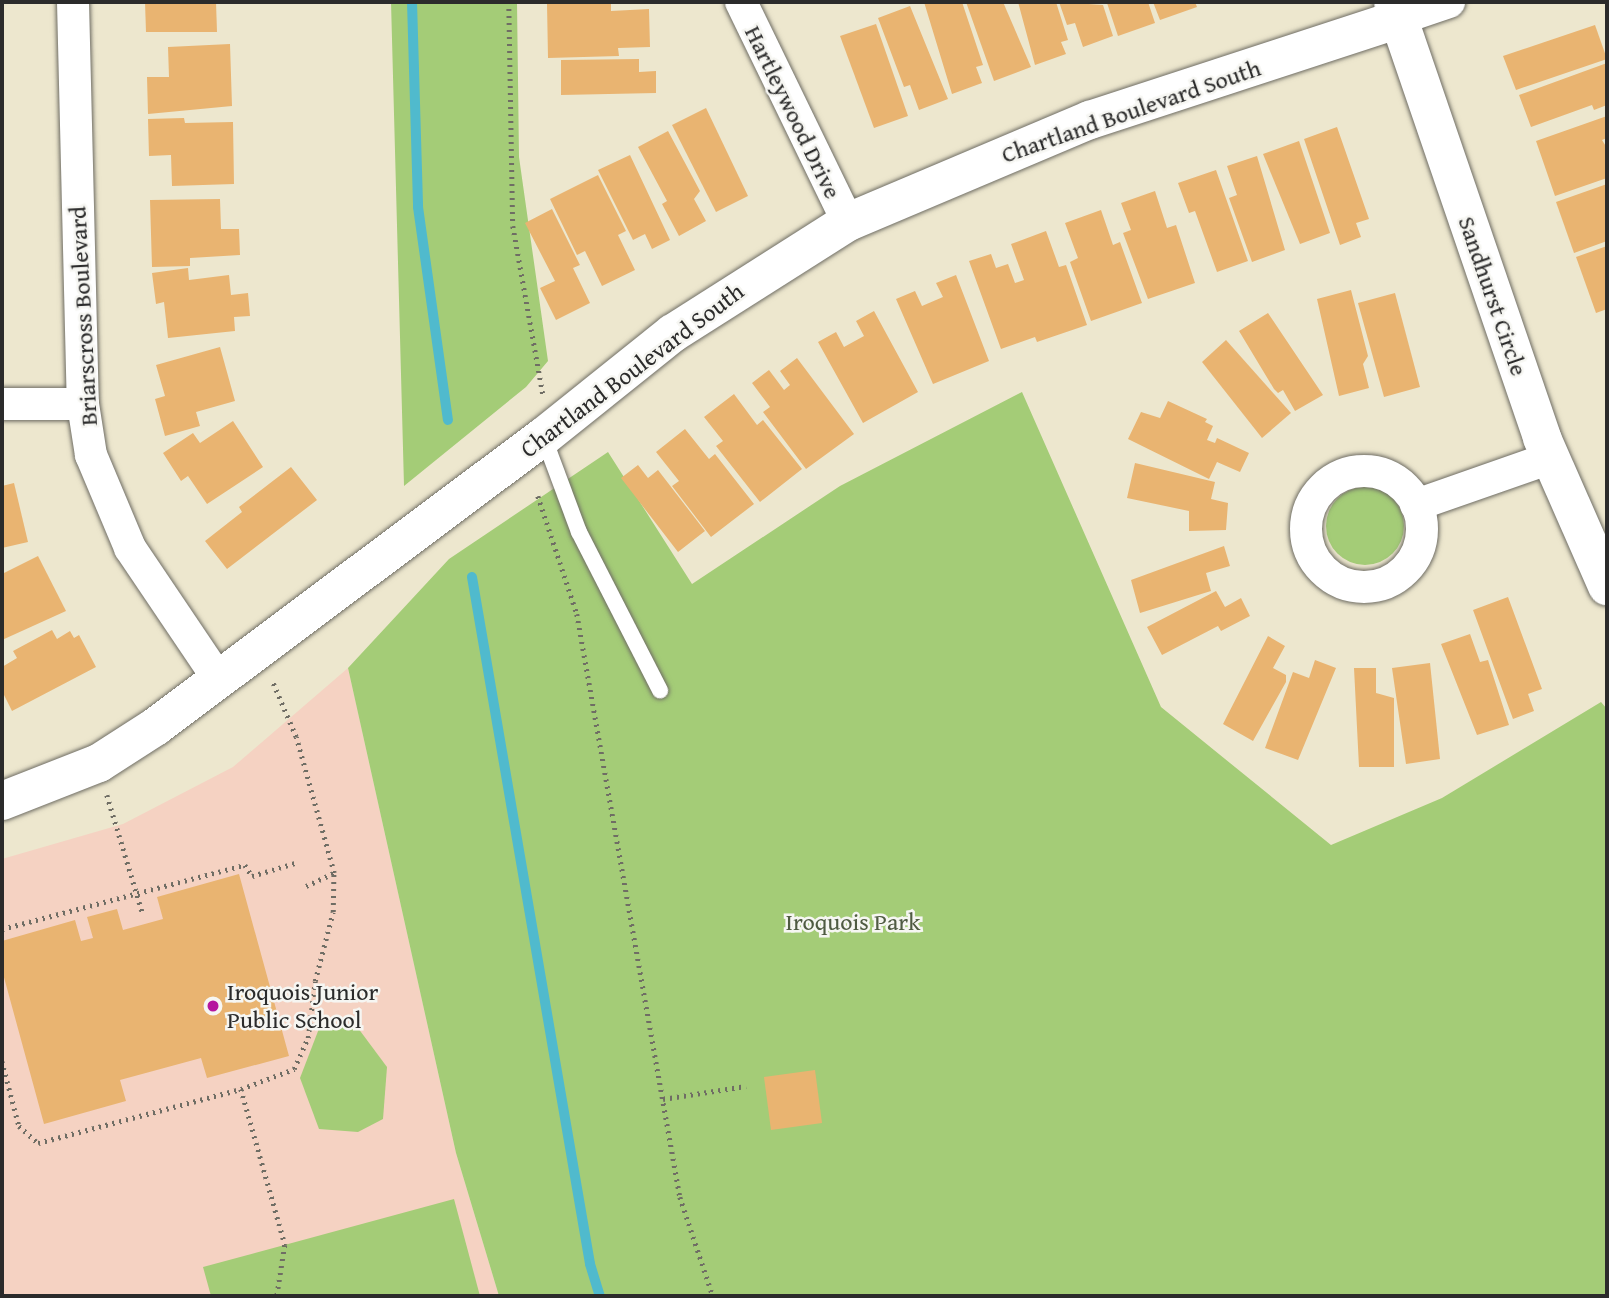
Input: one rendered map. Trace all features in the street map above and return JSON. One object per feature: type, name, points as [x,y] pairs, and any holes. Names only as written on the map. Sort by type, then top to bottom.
[{"type":"street","name":"Briarscross Boulevard","points":[[73,2],[83,404],[91,455],[108,503],[130,548],[219,680]]},
{"type":"street","name":"Hartleywood Drive","points":[[741,2],[848,222]]},
{"type":"street","points":[[1396,10],[1449,2]]},
{"type":"street","name":"Chartland Boulevard South","points":[[2,802],[94,765],[219,680],[544,419],[848,222],[1090,120],[1396,10]]},
{"type":"street","name":"Sandhurst Circle","points":[[1396,10],[1550,458],[1607,586]]},
{"type":"street","points":[[2,404],[83,404]]},
{"type":"street","points":[[1416,505],[1550,458]]},
{"type":"lane","points":[[544,419],[579,532],[660,690]]},
{"type":"path","points":[[509,2],[513,226],[544,419]]},
{"type":"path","points":[[538,505],[577,614],[680,1197],[713,1296]]},
{"type":"path","points":[[2,1061],[19,1126],[38,1143],[241,1089],[295,1069],[308,1038],[315,981],[333,912],[334,873],[296,737],[269,674]]},
{"type":"path","points":[[94,765],[118,816],[144,915]]},
{"type":"path","points":[[2,929],[245,864],[252,876],[298,862]]},
{"type":"path","points":[[306,886],[334,873]]},
{"type":"path","points":[[663,1099],[746,1086]]},
{"type":"path","points":[[241,1089],[285,1245],[277,1296]]},
{"type":"shaded area","name":"Iroquois Junior Public School","points":[[348,668],[456,1153],[499,1296],[2,1296],[2,859],[123,824],[233,767]]},
{"type":"green space","points":[[391,2],[517,2],[519,157],[548,361],[526,387],[404,486]]},
{"type":"green space","name":"Iroquois Park","points":[[1022,392],[1161,707],[1331,845],[1442,798],[1601,702],[1607,709],[1607,1296],[499,1296],[456,1153],[348,668],[449,559],[608,452],[692,584],[840,486]]},
{"type":"green space","points":[[1365,487],[1380,490],[1393,498],[1401,511],[1404,526],[1401,541],[1393,554],[1380,562],[1365,565],[1350,562],[1337,554],[1329,541],[1326,526],[1329,511],[1337,498],[1350,490]]},
{"type":"green space","points":[[355,1024],[387,1067],[383,1119],[358,1132],[319,1129],[300,1078],[320,1026]]},
{"type":"green space","points":[[454,1199],[480,1296],[211,1296],[203,1267]]},
{"type":"building","points":[[145,2],[216,2],[217,32],[146,32]]},
{"type":"building","points":[[611,2],[611,11],[649,9],[650,47],[618,48],[619,56],[548,58],[547,4]]},
{"type":"building","points":[[924,2],[962,2],[983,65],[976,67],[982,83],[952,94]]},
{"type":"building","points":[[966,2],[1003,2],[1031,67],[994,81]]},
{"type":"building","points":[[1018,2],[1056,2],[1068,40],[1061,42],[1066,54],[1035,65]]},
{"type":"building","points":[[1059,2],[1103,5],[1113,36],[1083,47],[1075,23],[1067,25]]},
{"type":"building","points":[[1148,2],[1155,23],[1118,36],[1107,3]]},
{"type":"building","points":[[1153,2],[1195,2],[1197,7],[1160,20]]},
{"type":"building","points":[[910,6],[948,99],[919,110],[910,85],[904,87],[878,18]]},
{"type":"building","points":[[876,24],[908,116],[874,128],[840,36]]},
{"type":"building","points":[[1595,25],[1607,59],[1516,90],[1503,56]]},
{"type":"building","points":[[230,44],[232,106],[148,114],[147,77],[169,77],[168,47]]},
{"type":"building","points":[[639,59],[639,72],[656,71],[656,93],[561,95],[561,60]]},
{"type":"building","points":[[1607,63],[1607,105],[1594,110],[1592,105],[1531,127],[1519,95]]},
{"type":"building","points":[[706,108],[748,196],[716,212],[672,125]]},
{"type":"building","points":[[1607,116],[1607,138],[1602,140],[1607,148],[1607,178],[1555,196],[1536,141]]},
{"type":"building","points":[[184,118],[185,123],[233,122],[234,184],[172,186],[171,155],[149,156],[148,119]]},
{"type":"building","points":[[1337,127],[1369,219],[1356,223],[1361,237],[1340,245],[1304,139]]},
{"type":"building","points":[[668,131],[700,191],[694,199],[706,221],[679,236],[662,204],[667,201],[638,147]]},
{"type":"building","points":[[1299,141],[1330,233],[1300,244],[1263,154]]},
{"type":"building","points":[[630,155],[670,240],[652,249],[645,234],[633,240],[598,170]]},
{"type":"building","points":[[1257,156],[1285,250],[1252,262],[1229,198],[1237,195],[1227,166]]},
{"type":"building","points":[[1216,170],[1248,261],[1217,272],[1195,211],[1189,213],[1178,183]]},
{"type":"building","points":[[598,175],[626,231],[618,235],[635,270],[602,286],[585,251],[577,255],[550,199]]},
{"type":"building","points":[[1607,184],[1607,241],[1574,253],[1556,202]]},
{"type":"building","points":[[1155,191],[1167,228],[1176,225],[1195,283],[1148,299],[1123,233],[1131,230],[1121,203]]},
{"type":"building","points":[[220,199],[221,229],[239,229],[240,255],[190,258],[190,266],[152,267],[150,200]]},
{"type":"building","points":[[552,209],[580,265],[573,268],[590,303],[556,320],[540,288],[555,281],[525,223]]},
{"type":"building","points":[[1101,210],[1113,245],[1120,242],[1142,303],[1091,321],[1070,262],[1078,258],[1065,223]]},
{"type":"building","points":[[1046,231],[1059,267],[1066,265],[1087,325],[1037,342],[1035,337],[1001,349],[969,261],[991,254],[996,268],[1008,264],[1015,283],[1024,280],[1011,244]]},
{"type":"building","points":[[1607,246],[1607,309],[1596,313],[1576,257]]},
{"type":"building","points":[[188,268],[189,280],[229,275],[231,295],[248,293],[250,316],[234,317],[235,331],[168,338],[164,302],[156,304],[152,273]]},
{"type":"building","points":[[956,275],[989,361],[933,384],[896,299],[915,291],[922,306],[943,297],[936,283]]},
{"type":"building","points":[[1351,290],[1368,356],[1363,364],[1369,388],[1339,396],[1317,299]]},
{"type":"building","points":[[1395,293],[1420,387],[1384,397],[1358,303]]},
{"type":"building","points":[[874,311],[918,392],[863,423],[818,342],[836,332],[844,347],[864,336],[856,321]]},
{"type":"building","points":[[1268,313],[1323,395],[1295,411],[1283,390],[1278,393],[1274,389],[1239,331]]},
{"type":"building","points":[[1226,340],[1291,413],[1262,438],[1202,362]]},
{"type":"building","points":[[220,347],[235,401],[196,412],[200,426],[165,436],[155,399],[165,396],[156,365]]},
{"type":"building","points":[[797,358],[854,434],[806,469],[763,412],[770,407],[752,383],[769,370],[784,390],[790,385],[780,371]]},
{"type":"building","points":[[734,394],[757,425],[763,420],[802,469],[760,502],[716,446],[723,441],[704,417]]},
{"type":"building","points":[[1168,401],[1207,419],[1205,422],[1213,426],[1207,440],[1215,443],[1217,438],[1249,453],[1240,472],[1217,462],[1209,479],[1128,439],[1141,412],[1160,418]]},
{"type":"building","points":[[233,421],[263,467],[207,504],[188,476],[181,481],[163,453],[193,433],[200,443]]},
{"type":"building","points":[[685,429],[709,459],[715,454],[754,504],[711,537],[672,486],[679,481],[656,452]]},
{"type":"building","points":[[1135,463],[1215,482],[1211,499],[1228,503],[1226,530],[1189,531],[1189,511],[1127,498]]},
{"type":"building","points":[[638,465],[648,478],[658,470],[705,531],[678,552],[621,478]]},
{"type":"building","points":[[291,467],[317,500],[227,569],[205,541],[242,512],[239,507]]},
{"type":"building","points":[[14,483],[28,542],[2,548],[2,486]]},
{"type":"building","points":[[1224,546],[1230,566],[1206,573],[1211,591],[1140,613],[1131,580]]},
{"type":"building","points":[[38,556],[66,611],[2,640],[2,574]]},
{"type":"building","points":[[1216,591],[1225,607],[1241,598],[1250,616],[1221,631],[1218,626],[1162,655],[1147,627]]},
{"type":"building","points":[[1508,597],[1542,689],[1528,694],[1534,711],[1513,719],[1473,610]]},
{"type":"building","points":[[52,630],[57,639],[70,631],[74,638],[79,635],[96,667],[12,711],[2,691],[2,667],[17,658],[13,651]]},
{"type":"building","points":[[1470,634],[1480,662],[1488,660],[1509,725],[1477,735],[1441,644]]},
{"type":"building","points":[[1268,636],[1285,646],[1273,668],[1286,675],[1286,682],[1253,741],[1223,724]]},
{"type":"building","points":[[1315,660],[1336,668],[1298,760],[1265,748],[1293,672],[1309,678]]},
{"type":"building","points":[[1430,663],[1440,759],[1406,764],[1392,668]]},
{"type":"building","points":[[1354,668],[1376,668],[1376,693],[1394,698],[1394,767],[1359,767]]},
{"type":"building","points":[[239,874],[289,1056],[207,1078],[201,1058],[120,1080],[126,1101],[44,1124],[2,970],[2,941],[75,920],[81,941],[93,938],[87,917],[117,909],[123,930],[163,919],[157,897]]},
{"type":"building","points":[[815,1070],[822,1123],[771,1130],[764,1077]]},
{"type":"waterway","points":[[412,2],[418,207],[448,420]]},
{"type":"waterway","points":[[472,577],[590,1264],[600,1296]]},
{"type":"place","name":"Iroquois Junior Public School","points":[[213,1006]]}]
